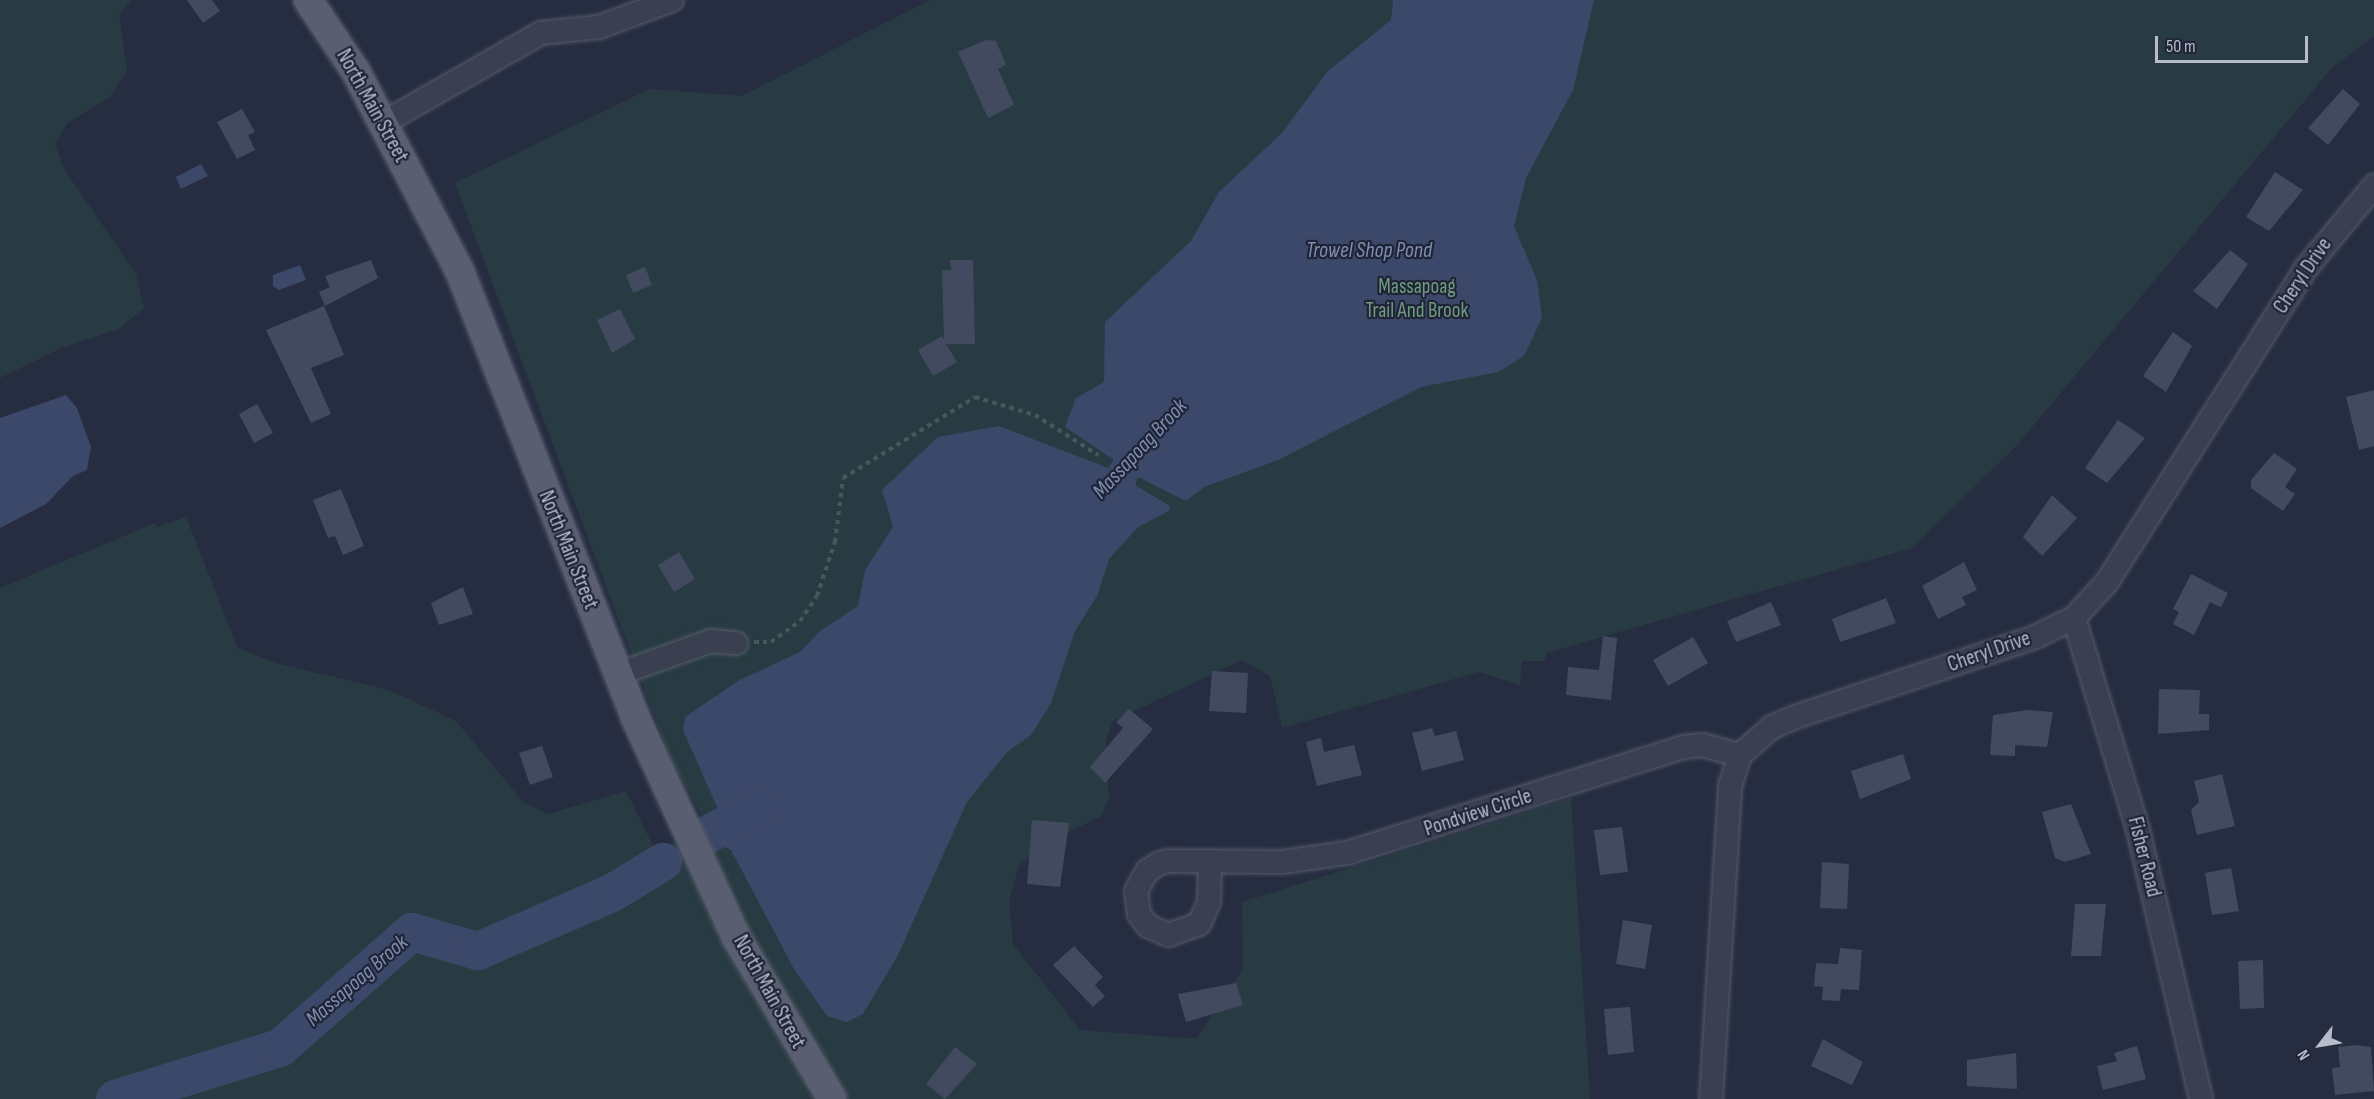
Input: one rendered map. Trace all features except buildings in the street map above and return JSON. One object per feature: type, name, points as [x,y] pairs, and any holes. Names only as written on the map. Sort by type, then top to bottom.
[{"type":"main road","name":"North Main Street","points":[[308,0],[383,123],[460,272],[618,674],[736,937],[832,1099]]},
{"type":"street","points":[[383,123],[542,33],[599,27],[672,0]]},
{"type":"street","name":"Cheryl Drive","points":[[1740,754],[1772,727],[1795,717],[2035,637],[2074,618],[2107,582],[2306,268],[2373,189]]},
{"type":"street","name":"Fisher Road","points":[[2074,618],[2138,830],[2201,1099]]},
{"type":"street","points":[[618,674],[711,641],[736,643]]},
{"type":"street","name":"Pondview Circle","points":[[1210,861],[1282,862],[1347,853],[1683,747],[1702,745],[1740,754]]},
{"type":"street","points":[[1711,1099],[1730,786],[1740,754]]},
{"type":"path","points":[[736,643],[771,642],[801,621],[827,571],[842,512],[843,478],[975,397],[1035,415],[1098,455]]},
{"type":"green space","points":[[0,0],[132,0],[119,14],[127,70],[110,97],[67,123],[55,144],[64,169],[136,274],[144,308],[119,329],[61,348],[0,378]]},
{"type":"green space","name":"Massapoag Trail And Brook","points":[[930,0],[2374,0],[2374,36],[2331,69],[2018,444],[1912,548],[1546,653],[1545,661],[1522,661],[1520,685],[1479,672],[1282,728],[1270,676],[1242,660],[1113,721],[1106,739],[1109,799],[1101,816],[1048,842],[1019,865],[1009,901],[1013,944],[1080,1030],[1196,1039],[1243,969],[1242,902],[1571,798],[1590,1099],[848,1099],[839,1088],[815,1099],[0,1099],[0,588],[155,523],[157,527],[186,517],[238,648],[279,664],[389,690],[456,721],[524,803],[548,814],[626,791],[657,854],[705,821],[671,760],[455,183],[650,89],[742,96]]},
{"type":"water","name":"Trowel Shop Pond","points":[[1393,0],[1594,0],[1573,90],[1526,178],[1514,226],[1537,280],[1542,318],[1524,356],[1498,372],[1421,387],[1278,460],[1204,487],[1186,501],[1138,477],[1135,485],[1170,506],[1169,511],[1138,527],[1109,559],[1097,596],[1075,631],[1051,703],[1031,735],[1007,752],[967,802],[897,957],[863,1014],[847,1022],[827,1016],[794,969],[731,850],[715,842],[710,829],[721,816],[683,730],[685,717],[738,681],[800,652],[819,632],[858,606],[865,570],[893,527],[882,490],[938,437],[999,426],[1108,468],[1114,460],[1065,427],[1076,398],[1104,382],[1105,322],[1191,241],[1219,192],[1282,133],[1328,71],[1391,20]]},
{"type":"water","points":[[201,164],[208,176],[181,189],[176,177]]},
{"type":"water","points":[[300,265],[306,280],[279,290],[273,286],[273,275]]},
{"type":"water","points":[[66,395],[77,408],[91,447],[87,470],[73,476],[46,504],[0,528],[0,418]]},
{"type":"waterway","name":"Massapoag Brook","points":[[705,836],[757,808]]},
{"type":"waterway","name":"Massapoag Brook","points":[[115,1099],[280,1048],[412,932],[478,951],[612,893],[663,862]]}]
